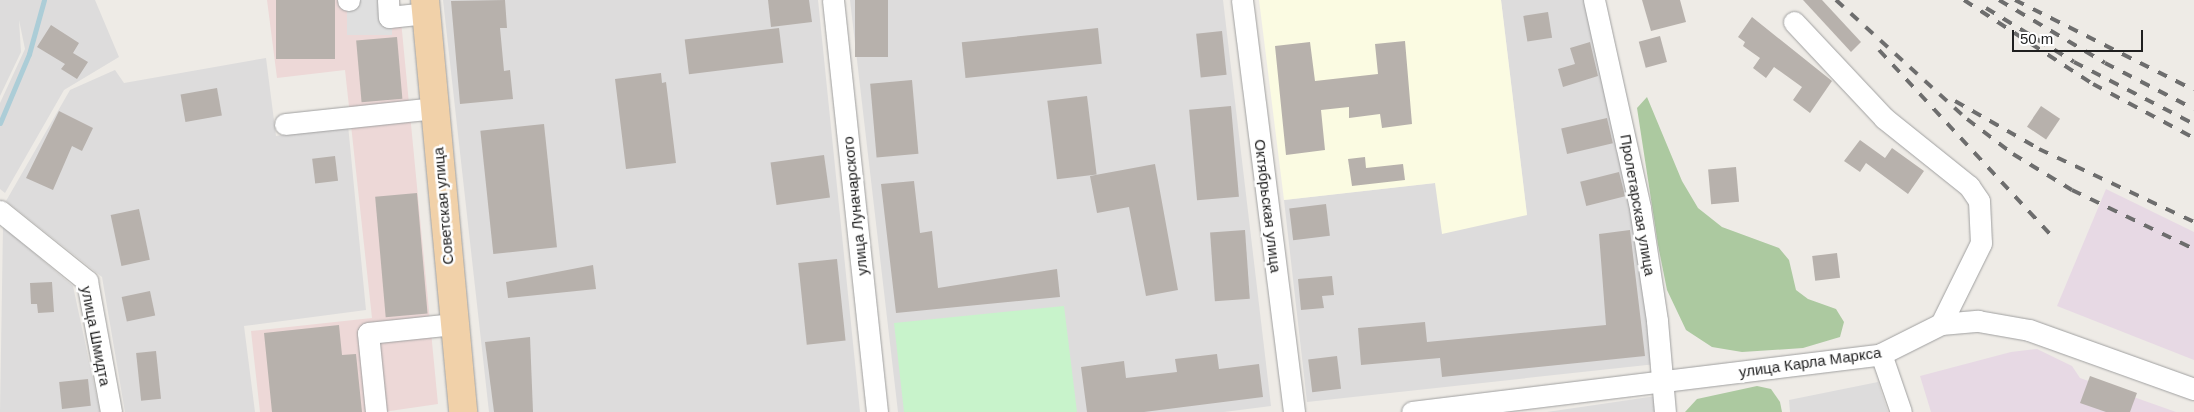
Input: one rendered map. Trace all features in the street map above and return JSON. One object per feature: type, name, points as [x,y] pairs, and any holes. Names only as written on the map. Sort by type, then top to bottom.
[{"type":"main road","name":"Советская улица","points":[[425,6],[463,412]]},
{"type":"street","points":[[388,0],[389,17],[425,6]]},
{"type":"street","name":"улица Луначарского","points":[[833,0],[877,412]]},
{"type":"street","name":"Октябрьская улица","points":[[1242,0],[1294,412]]},
{"type":"street","name":"Пролетарская улица","points":[[1594,0],[1638,198],[1657,321],[1665,412]]},
{"type":"street","points":[[1794,22],[1884,118],[1969,186],[1979,201],[1981,243],[1941,324]]},
{"type":"street","points":[[284,124],[434,108]]},
{"type":"street","name":"улица Шмидта","points":[[0,211],[87,280],[111,412]]},
{"type":"street","name":"улица Карла Маркса","points":[[1412,412],[1881,354],[1941,324],[1978,321],[2029,330],[2194,388]]},
{"type":"street","points":[[376,412],[368,332],[454,324]]},
{"type":"street","points":[[1881,354],[1901,412]]},
{"type":"shaded area","points":[[0,0],[95,0],[119,57],[64,90],[5,193],[0,189],[0,103],[25,49],[19,20],[21,52],[0,96]]},
{"type":"shaded area","points":[[267,0],[399,0],[438,404],[383,412],[260,412],[251,331],[372,318],[345,70],[277,78]]},
{"type":"shaded area","points":[[347,0],[392,0],[392,35],[347,35]]},
{"type":"shaded area","points":[[443,0],[818,0],[860,412],[489,412]]},
{"type":"shaded area","points":[[850,0],[1223,0],[1271,406],[1224,412],[898,412]]},
{"type":"shaded area","points":[[1259,0],[1501,0],[1527,215],[1442,234],[1435,183],[1284,200]]},
{"type":"shaded area","points":[[1501,0],[1586,0],[1614,91],[1656,364],[1307,402],[1284,200],[1435,183],[1527,215]]},
{"type":"shaded area","points":[[266,58],[276,136],[348,125],[366,310],[244,326],[255,412],[125,412],[102,277],[6,201],[70,90],[115,70],[124,83]]},
{"type":"shaded area","points":[[2106,189],[2194,232],[2194,360],[2057,306]]},
{"type":"shaded area","points":[[3,227],[73,286],[100,412],[0,412]]},
{"type":"shaded area","points":[[2037,349],[2072,366],[2080,378],[2176,412],[1931,412],[1920,376],[2011,352]]},
{"type":"shaded area","points":[[1878,382],[1888,412],[1790,412],[1789,400]]},
{"type":"shaded area","points":[[1656,396],[1658,412],[1547,412]]},
{"type":"green space","points":[[1647,97],[1682,181],[1698,208],[1722,227],[1779,248],[1789,260],[1796,290],[1808,299],[1836,309],[1844,322],[1840,337],[1803,348],[1742,352],[1712,347],[1686,330],[1667,290],[1658,245],[1637,108]]},
{"type":"green space","points":[[1064,306],[1077,412],[904,412],[894,323]]},
{"type":"green space","points":[[1757,386],[1771,389],[1780,402],[1782,412],[1685,412],[1697,399]]},
{"type":"building","points":[[276,0],[335,0],[335,59],[276,59]]},
{"type":"building","points":[[505,0],[507,28],[500,28],[504,71],[510,70],[513,99],[460,104],[451,1]]},
{"type":"building","points":[[768,0],[809,0],[812,22],[771,27]]},
{"type":"building","points":[[855,0],[888,0],[888,57],[855,57]]},
{"type":"building","points":[[1642,0],[1680,0],[1686,22],[1651,31]]},
{"type":"building","points":[[1803,0],[1822,0],[1861,42],[1851,52]]},
{"type":"building","points":[[1548,12],[1552,38],[1527,42],[1523,16]]},
{"type":"building","points":[[1752,17],[1832,81],[1810,113],[1793,100],[1802,87],[1774,67],[1766,78],[1753,68],[1760,58],[1743,46],[1745,42],[1738,37]]},
{"type":"building","points":[[51,25],[79,43],[73,53],[88,62],[77,79],[61,69],[65,64],[37,47]]},
{"type":"building","points":[[779,28],[783,63],[689,74],[685,40]]},
{"type":"building","points":[[1098,28],[1102,64],[966,78],[962,42]]},
{"type":"building","points":[[1222,31],[1227,75],[1201,77],[1196,34]]},
{"type":"building","points":[[1660,36],[1667,62],[1646,68],[1639,42]]},
{"type":"building","points":[[397,37],[402,99],[362,102],[356,41]]},
{"type":"building","points":[[1405,41],[1412,124],[1382,128],[1380,114],[1349,118],[1349,107],[1321,110],[1325,150],[1286,155],[1275,46],[1310,42],[1315,81],[1378,74],[1375,44]]},
{"type":"building","points":[[1590,42],[1598,76],[1563,87],[1558,69],[1575,64],[1570,48]]},
{"type":"building","points":[[661,73],[662,83],[666,82],[676,163],[626,169],[615,79]]},
{"type":"building","points":[[912,80],[918,154],[877,157],[870,84]]},
{"type":"building","points":[[217,88],[222,116],[185,122],[181,94]]},
{"type":"building","points":[[1087,96],[1097,174],[1057,179],[1047,101]]},
{"type":"building","points":[[1231,106],[1239,197],[1197,200],[1189,110]]},
{"type":"building","points":[[2041,106],[2060,119],[2046,140],[2027,127]]},
{"type":"building","points":[[59,111],[93,128],[82,151],[72,146],[53,190],[26,178]]},
{"type":"building","points":[[1607,118],[1613,143],[1567,154],[1561,129]]},
{"type":"building","points":[[544,124],[557,247],[493,254],[480,131]]},
{"type":"building","points":[[1860,140],[1885,158],[1892,148],[1924,171],[1908,194],[1866,163],[1860,172],[1844,161]]},
{"type":"building","points":[[824,155],[830,198],[777,205],[771,163]]},
{"type":"building","points":[[335,156],[338,181],[315,184],[312,159]]},
{"type":"building","points":[[1365,157],[1366,168],[1403,164],[1405,180],[1352,186],[1348,159]]},
{"type":"building","points":[[1155,164],[1178,290],[1146,296],[1129,207],[1097,213],[1090,176]]},
{"type":"building","points":[[1736,167],[1739,202],[1711,204],[1708,169]]},
{"type":"building","points":[[1619,172],[1625,196],[1586,206],[1580,182]]},
{"type":"building","points":[[914,181],[920,233],[932,231],[938,288],[1057,269],[1060,297],[896,313],[881,184]]},
{"type":"building","points":[[417,193],[428,314],[386,317],[375,197]]},
{"type":"building","points":[[1326,204],[1330,236],[1293,240],[1289,209]]},
{"type":"building","points":[[139,209],[150,260],[121,266],[111,215]]},
{"type":"building","points":[[1245,230],[1250,299],[1215,301],[1210,232]]},
{"type":"building","points":[[1630,230],[1645,356],[1442,377],[1440,358],[1361,365],[1358,328],[1425,322],[1427,342],[1606,325],[1599,234]]},
{"type":"building","points":[[1837,253],[1840,278],[1815,281],[1812,256]]},
{"type":"building","points":[[837,259],[846,341],[807,345],[798,263]]},
{"type":"building","points":[[593,265],[596,289],[508,298],[506,282]]},
{"type":"building","points":[[1332,276],[1334,295],[1322,296],[1324,308],[1301,310],[1298,279]]},
{"type":"building","points":[[52,282],[54,312],[38,313],[37,304],[31,304],[30,283]]},
{"type":"building","points":[[150,291],[155,315],[127,321],[122,297]]},
{"type":"building","points":[[339,325],[342,355],[356,354],[362,412],[272,412],[264,333]]},
{"type":"building","points":[[530,337],[533,412],[494,412],[485,342]]},
{"type":"building","points":[[156,351],[161,399],[141,401],[136,353]]},
{"type":"building","points":[[1217,354],[1219,369],[1259,364],[1263,397],[1144,412],[1087,412],[1081,367],[1124,361],[1126,378],[1177,372],[1175,359]]},
{"type":"building","points":[[1337,356],[1341,389],[1312,392],[1308,360]]},
{"type":"building","points":[[2090,376],[2137,393],[2130,412],[2106,412],[2080,403]]},
{"type":"building","points":[[88,379],[91,406],[62,409],[59,382]]},
{"type":"waterway","points":[[0,123],[29,54],[44,0]]},
{"type":"railway","points":[[1836,0],[1967,119],[2013,154],[2072,190],[2194,249]]},
{"type":"railway","points":[[1964,0],[2093,84],[2194,138]]},
{"type":"railway","points":[[1999,0],[2105,63],[2194,109]]},
{"type":"railway","points":[[2015,0],[2194,90]]},
{"type":"railway","points":[[1986,8],[2074,62],[2194,124]]},
{"type":"railway","points":[[1879,50],[2052,236]]},
{"type":"railway","points":[[1955,101],[2039,149],[2194,222]]}]
